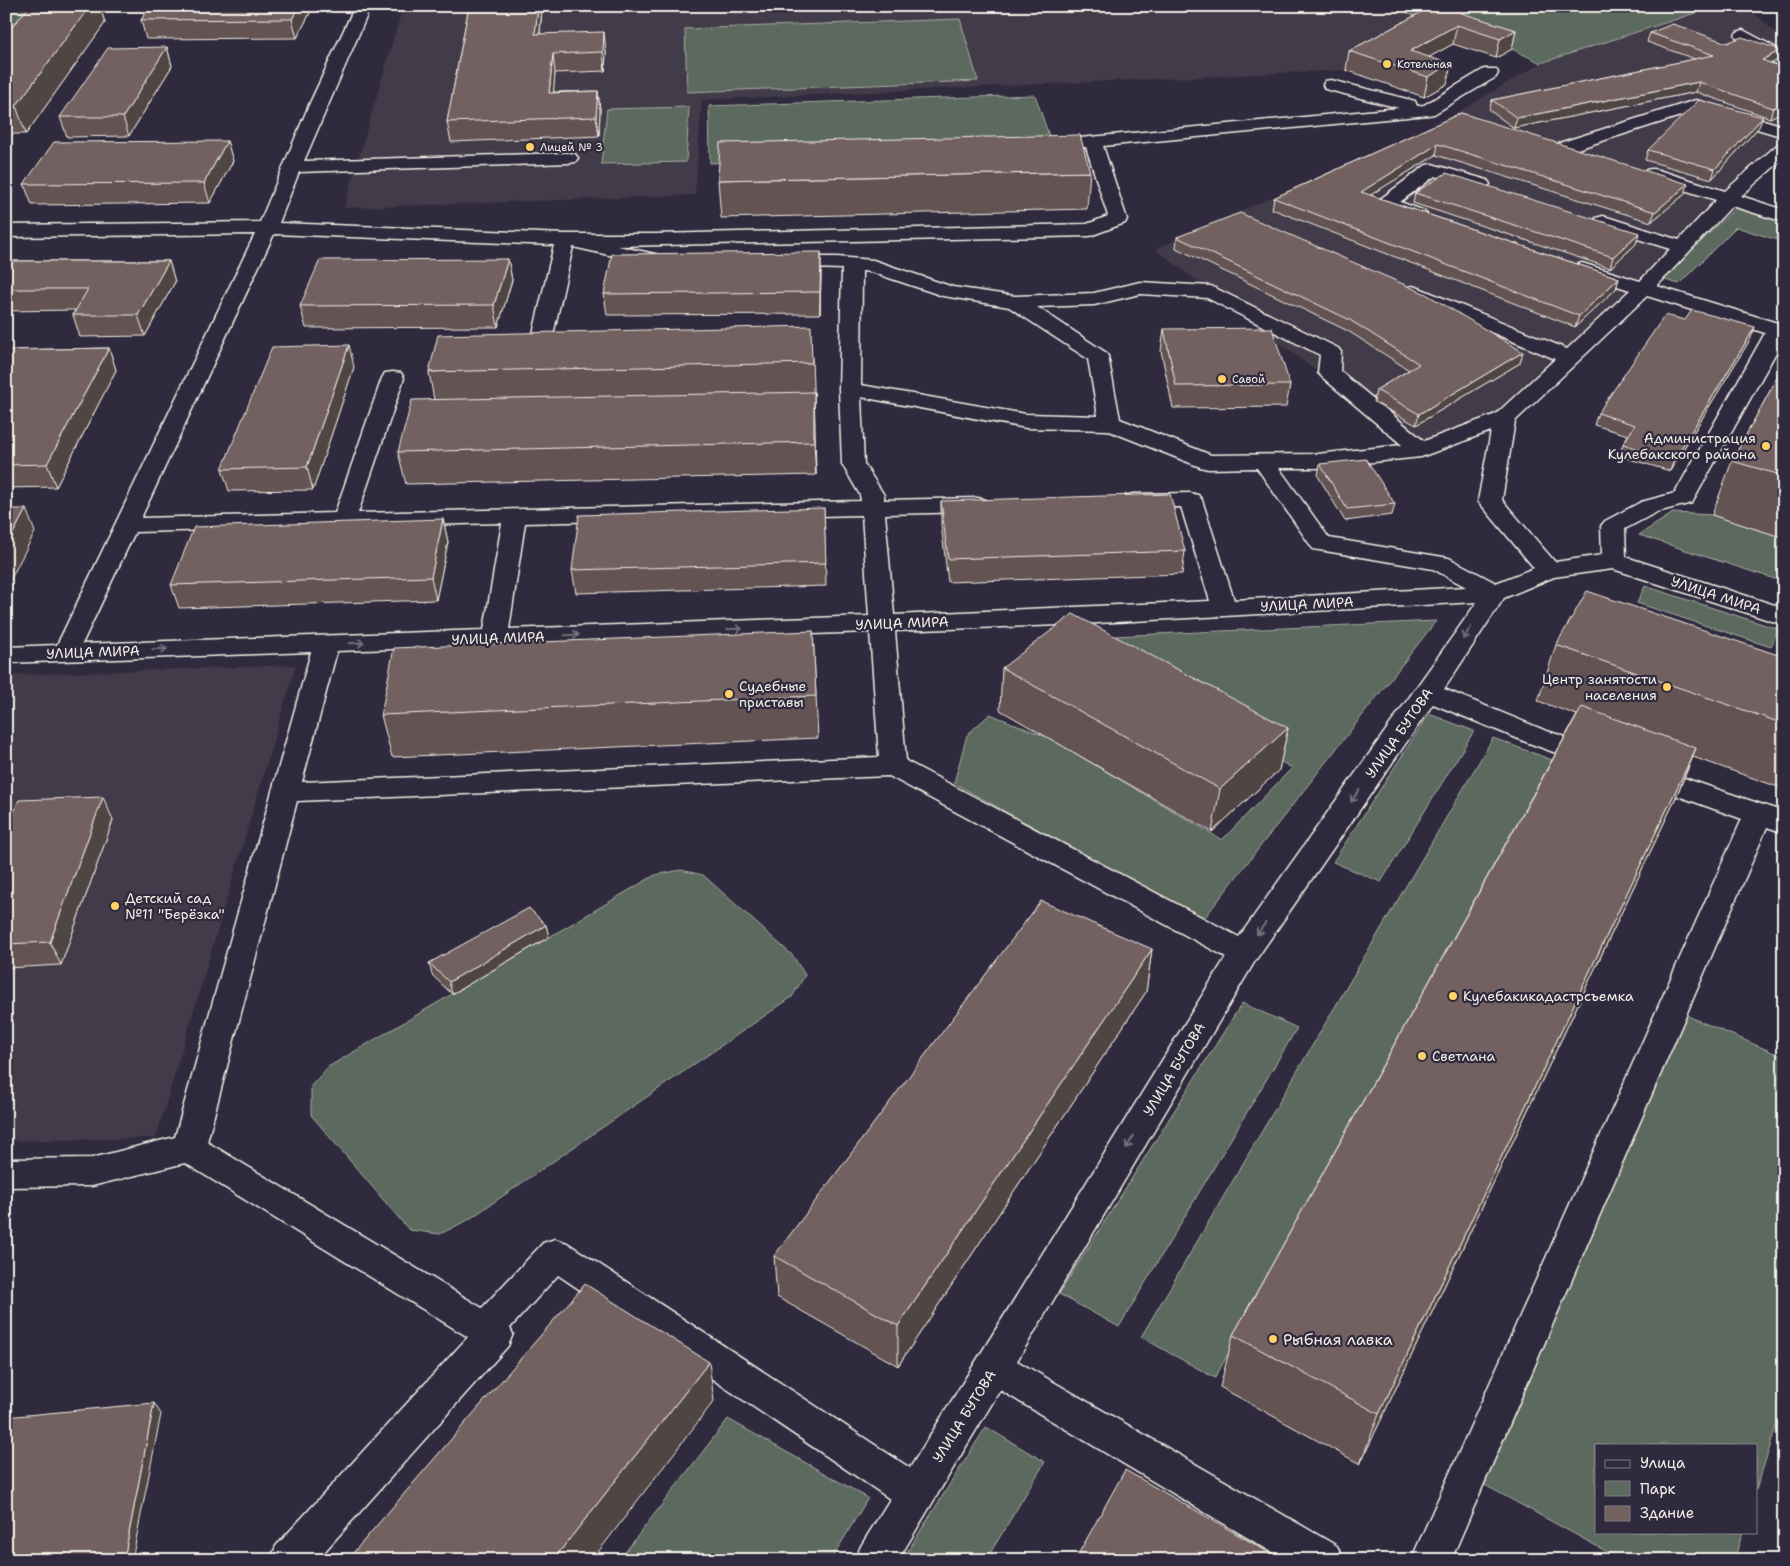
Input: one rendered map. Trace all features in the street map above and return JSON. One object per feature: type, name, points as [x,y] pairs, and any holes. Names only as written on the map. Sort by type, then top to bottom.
[{"type":"street","points":[[66,652],[267,228],[318,105],[363,6]]},
{"type":"street","points":[[1743,36],[1784,59]]},
{"type":"street","points":[[1055,144],[1428,110],[1490,73]]},
{"type":"street","points":[[1331,85],[1447,114]]},
{"type":"street","points":[[1565,147],[1696,105],[1784,132]]},
{"type":"street","points":[[6,232],[267,228],[565,240],[655,240],[1090,230],[1118,219],[1093,142]]},
{"type":"street","points":[[1547,142],[1592,156]]},
{"type":"street","points":[[850,389],[1026,420],[1110,423],[1208,462],[1317,461],[1421,450],[1504,419],[1643,289],[1729,198],[1784,148]]},
{"type":"street","points":[[293,167],[569,158]]},
{"type":"street","points":[[1432,219],[1386,204],[1432,169],[1497,189]]},
{"type":"street","points":[[1638,170],[1784,216]]},
{"type":"street","points":[[1590,218],[1683,247]]},
{"type":"street","points":[[565,240],[676,264]]},
{"type":"street","points":[[565,240],[541,342],[590,341]]},
{"type":"street","points":[[1561,262],[1780,331],[1684,498],[1649,508],[1613,526],[1614,561]]},
{"type":"street","points":[[771,263],[872,266],[950,292],[1015,302],[1094,299],[1140,288],[1211,292],[1332,352],[1329,373],[1421,450]]},
{"type":"street","points":[[852,264],[850,389],[853,464],[872,495],[874,507],[893,766]]},
{"type":"street","points":[[1397,285],[1570,358]]},
{"type":"street","points":[[1015,302],[1098,356],[1110,423]]},
{"type":"street","points":[[344,520],[393,378]]},
{"type":"street","points":[[1504,419],[1490,501],[1549,570]]},
{"type":"street","points":[[1263,461],[1321,544],[1440,563],[1495,593]]},
{"type":"street","points":[[1111,501],[1190,500],[1224,608]]},
{"type":"street","points":[[126,525],[1002,504]]},
{"type":"street","points":[[495,638],[515,516]]},
{"type":"street","name":"УЛИЦА МИРА","points":[[6,655],[882,624],[1495,593],[1549,570],[1614,561],[1784,618]]},
{"type":"street","name":"УЛИЦА БУТОВА","points":[[875,1560],[994,1368],[1244,953],[1428,692],[1495,593]]},
{"type":"street","points":[[189,1148],[326,644]]},
{"type":"street","points":[[1428,692],[1535,736],[1771,818],[1431,1560]]},
{"type":"street","points":[[286,792],[893,766],[1244,953]]},
{"type":"street","points":[[6,1174],[92,1172],[189,1148],[486,1330],[496,1334],[290,1560]]},
{"type":"street","points":[[486,1330],[555,1254],[916,1494]]},
{"type":"street","points":[[994,1368],[1324,1560]]},
{"type":"shaded area","name":"Лицей № 3","points":[[403,6],[1394,6],[1432,24],[1346,70],[702,100],[695,195],[344,208]]},
{"type":"shaded area","points":[[1717,6],[1746,6],[1784,40],[1784,148],[1504,419],[1421,450],[1155,249],[1442,122],[1541,63]]},
{"type":"shaded area","name":"Детский сад №11 \"Берёзка\"","points":[[296,665],[156,1138],[6,1141],[6,675]]},
{"type":"green space","points":[[6,6],[38,6],[6,40]]},
{"type":"green space","points":[[1394,6],[1717,6],[1541,63],[1512,49],[1432,24]]},
{"type":"green space","points":[[960,19],[978,81],[687,92],[685,29]]},
{"type":"green space","points":[[1035,95],[1049,136],[978,154],[710,163],[709,106]]},
{"type":"green space","points":[[689,107],[686,162],[601,164],[607,109]]},
{"type":"green space","points":[[1735,208],[1784,223],[1784,242],[1736,227],[1679,284],[1662,279]]},
{"type":"green space","points":[[1673,513],[1712,515],[1784,538],[1784,582],[1639,535]]},
{"type":"green space","points":[[1645,586],[1778,629],[1771,647],[1637,603]]},
{"type":"green space","points":[[1436,621],[1202,921],[954,783],[967,735],[990,714],[1049,738],[1222,840],[1292,768],[1078,649],[1092,637]]},
{"type":"green space","points":[[1429,714],[1474,731],[1381,882],[1333,862]]},
{"type":"green space","points":[[1493,738],[1552,760],[1215,1378],[1141,1337]]},
{"type":"green space","points":[[681,870],[703,875],[793,956],[805,975],[792,997],[468,1220],[440,1234],[409,1230],[311,1115],[311,1086],[328,1067],[655,875]]},
{"type":"green space","points":[[1242,1003],[1297,1028],[1119,1327],[1059,1294]]},
{"type":"green space","points":[[1683,1014],[1784,1057],[1784,1402],[1758,1484],[1758,1444],[1595,1444],[1595,1534],[1742,1534],[1734,1560],[1622,1560],[1483,1484]]},
{"type":"green space","points":[[728,1419],[868,1498],[831,1560],[619,1560]]},
{"type":"green space","points":[[986,1427],[1045,1462],[986,1560],[902,1560]]},
{"type":"building","points":[[29,6],[90,6],[16,106],[6,106],[6,35]]},
{"type":"building","points":[[150,6],[299,6],[292,19],[141,20]]},
{"type":"building","points":[[469,6],[538,6],[535,34],[604,32],[603,52],[553,54],[549,93],[598,91],[596,117],[447,122]]},
{"type":"building","points":[[1433,6],[1439,6],[1516,30],[1500,39],[1457,25],[1410,51],[1451,64],[1428,77],[1349,51]]},
{"type":"building","points":[[1673,24],[1727,43],[1742,37],[1781,50],[1762,60],[1784,68],[1784,103],[1773,108],[1699,82],[1517,118],[1492,100],[1714,55],[1650,33]]},
{"type":"building","points":[[167,47],[123,117],[60,117],[108,48]]},
{"type":"building","points":[[1699,100],[1763,117],[1715,169],[1648,150]]},
{"type":"building","points":[[1461,113],[1688,184],[1655,212],[1438,144],[1361,192],[1619,278],[1579,316],[1274,198]]},
{"type":"building","points":[[1080,135],[1090,172],[718,180],[720,143]]},
{"type":"building","points":[[227,141],[204,183],[24,184],[54,142]]},
{"type":"building","points":[[1446,173],[1639,233],[1613,257],[1415,193]]},
{"type":"building","points":[[1240,213],[1426,294],[1523,352],[1419,414],[1376,390],[1419,364],[1350,320],[1177,237]]},
{"type":"building","points":[[821,252],[820,292],[604,294],[612,254]]},
{"type":"building","points":[[508,259],[494,305],[300,306],[320,260]]},
{"type":"building","points":[[6,261],[169,261],[138,315],[73,315],[88,289],[6,289]]},
{"type":"building","points":[[1692,310],[1755,327],[1674,460],[1623,444],[1635,425],[1598,413],[1665,315],[1685,320]]},
{"type":"building","points":[[811,326],[812,363],[429,372],[438,335]]},
{"type":"building","points":[[1272,328],[1290,385],[1176,386],[1164,329]]},
{"type":"building","points":[[349,345],[307,467],[222,469],[272,347]]},
{"type":"building","points":[[109,348],[47,464],[6,465],[6,350]]},
{"type":"building","points":[[1784,365],[1784,476],[1732,461]]},
{"type":"building","points":[[814,392],[814,442],[398,452],[412,400]]},
{"type":"building","points":[[1366,459],[1395,504],[1347,509],[1320,464]]},
{"type":"building","points":[[1170,494],[1185,551],[948,559],[941,501]]},
{"type":"building","points":[[824,508],[826,563],[572,570],[579,515]]},
{"type":"building","points":[[6,509],[26,509],[6,547]]},
{"type":"building","points":[[443,519],[431,577],[171,585],[194,527]]},
{"type":"building","points":[[1587,591],[1784,657],[1784,724],[1556,645]]},
{"type":"building","points":[[1073,614],[1288,728],[1220,789],[1002,668]]},
{"type":"building","points":[[813,631],[816,696],[381,715],[394,648]]},
{"type":"building","points":[[1582,707],[1696,748],[1379,1414],[1233,1335]]},
{"type":"building","name":"Детский сад №11 \"Берёзка\"","points":[[103,797],[50,942],[6,944],[6,831],[19,800]]},
{"type":"building","points":[[1041,901],[1152,949],[898,1326],[774,1256]]},
{"type":"building","points":[[529,908],[546,925],[449,982],[429,963]]},
{"type":"building","points":[[585,1284],[709,1362],[553,1560],[347,1560]]},
{"type":"building","points":[[154,1403],[124,1559],[6,1560],[6,1417]]},
{"type":"building","points":[[1125,1470],[1282,1560],[1075,1560]]},
{"type":"place","name":"Котельная","points":[[1387,64]]},
{"type":"place","name":"Лицей № 3","points":[[530,147]]},
{"type":"place","name":"Савой","points":[[1222,379]]},
{"type":"place","name":"Администрация Кулебакского района","points":[[1766,446]]},
{"type":"place","name":"Центр занятости населения","points":[[1667,687]]},
{"type":"place","name":"Судебные приставы","points":[[729,694]]},
{"type":"place","name":"Детский сад №11 \"Берёзка\"","points":[[115,906]]},
{"type":"place","name":"Кулебакикадастрсъемка","points":[[1453,996]]},
{"type":"place","name":"Светлана","points":[[1422,1056]]},
{"type":"place","name":"Рыбная лавка","points":[[1273,1339]]}]
